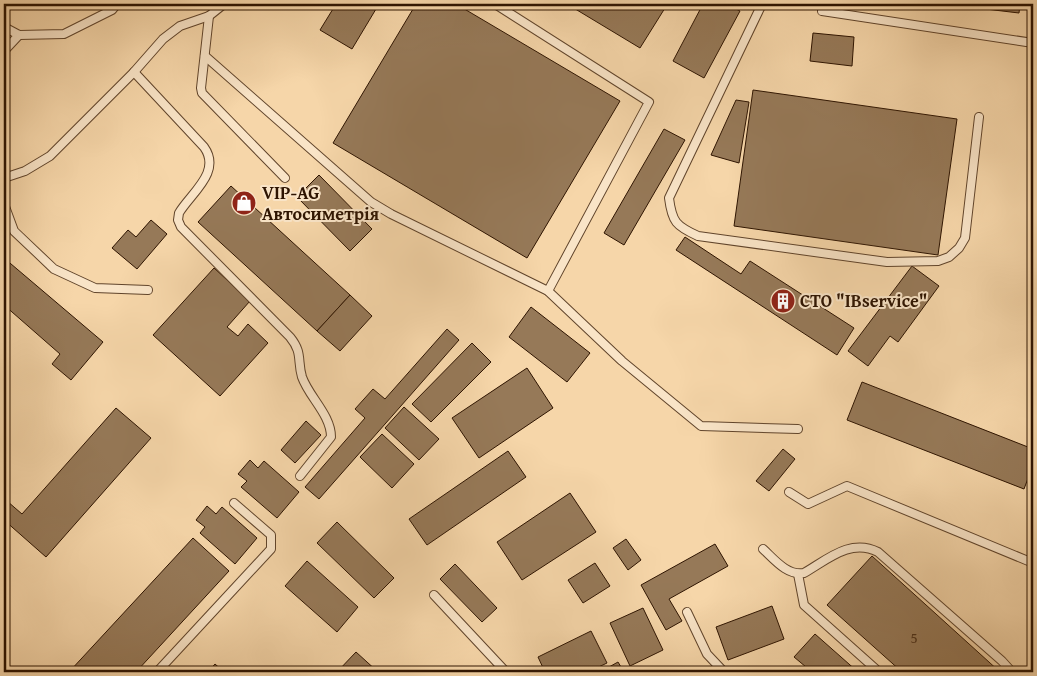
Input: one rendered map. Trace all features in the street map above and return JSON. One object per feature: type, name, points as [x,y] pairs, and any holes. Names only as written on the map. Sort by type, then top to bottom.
[{"type":"lane","points":[[4,27],[19,34],[64,34],[112,10],[117,4]]},
{"type":"lane","points":[[4,178],[24,171],[50,156],[174,30],[209,16],[224,4]]},
{"type":"lane","points":[[494,4],[649,102],[548,290]]},
{"type":"lane","points":[[762,4],[670,198],[671,215],[681,228],[698,236],[887,262],[938,261],[949,257],[959,248],[965,238],[979,117]]},
{"type":"lane","points":[[822,12],[1033,43]]},
{"type":"lane","points":[[209,16],[202,93],[285,178]]},
{"type":"lane","points":[[4,51],[19,34]]},
{"type":"lane","points":[[205,56],[371,202],[391,214],[548,290],[622,361],[701,426],[798,429]]},
{"type":"lane","points":[[134,72],[204,147],[210,158],[207,177],[179,213],[178,220],[181,227],[290,337],[300,351],[302,377],[329,426],[331,437],[300,476]]},
{"type":"lane","points":[[4,204],[14,231],[54,269],[95,288],[148,290]]},
{"type":"lane","points":[[789,492],[808,504],[847,486],[1033,563]]},
{"type":"lane","points":[[157,672],[271,549],[271,535],[234,504]]},
{"type":"lane","points":[[763,549],[786,569],[798,574],[804,573],[841,552],[854,547],[866,546],[885,558],[1002,661],[1012,672]]},
{"type":"lane","points":[[798,574],[804,606],[879,672]]},
{"type":"lane","points":[[434,595],[506,672]]},
{"type":"lane","points":[[688,612],[707,654],[724,672]]},
{"type":"building","points":[[336,4],[379,4],[352,49],[320,30]]},
{"type":"building","points":[[416,4],[456,4],[620,101],[527,258],[333,143]]},
{"type":"building","points":[[567,4],[659,4],[665,8],[640,48]]},
{"type":"building","points":[[703,4],[726,4],[740,11],[704,78],[673,61]]},
{"type":"building","points":[[944,4],[1020,4],[1019,13]]},
{"type":"building","points":[[813,33],[854,37],[852,66],[810,61]]},
{"type":"building","points":[[753,90],[957,119],[938,255],[734,226]]},
{"type":"building","points":[[736,100],[749,102],[739,163],[711,155]]},
{"type":"building","points":[[664,129],[685,140],[624,245],[604,233]]},
{"type":"building","points":[[319,175],[372,229],[350,251],[297,197]]},
{"type":"building","points":[[231,186],[350,295],[317,331],[198,222]]},
{"type":"building","points":[[151,220],[167,234],[137,269],[112,248],[128,230],[136,237]]},
{"type":"building","name":"СТО \"IBservice\"","points":[[685,237],[741,274],[750,261],[854,328],[837,355],[676,250]]},
{"type":"building","points":[[4,258],[103,342],[71,380],[52,364],[60,354],[4,305]]},
{"type":"building","points":[[912,266],[939,286],[898,342],[890,336],[868,366],[848,351]]},
{"type":"building","points":[[214,268],[250,301],[227,327],[238,336],[248,324],[268,343],[220,396],[153,335]]},
{"type":"building","points":[[350,295],[372,316],[340,351],[317,331]]},
{"type":"building","points":[[531,307],[590,353],[567,382],[509,337]]},
{"type":"building","points":[[447,329],[459,340],[319,499],[305,487],[365,418],[355,409],[373,389],[385,399]]},
{"type":"building","points":[[472,343],[491,362],[431,422],[412,404]]},
{"type":"building","points":[[527,368],[553,408],[479,458],[452,418]]},
{"type":"building","points":[[862,382],[1033,449],[1033,465],[1024,489],[847,420]]},
{"type":"building","points":[[404,407],[439,439],[419,460],[385,428]]},
{"type":"building","points":[[116,408],[151,438],[46,557],[4,520],[4,504],[7,501],[22,514]]},
{"type":"building","points":[[306,421],[321,435],[295,463],[281,450]]},
{"type":"building","points":[[382,434],[414,464],[392,488],[360,457]]},
{"type":"building","points":[[783,449],[795,459],[769,491],[756,481]]},
{"type":"building","points":[[508,451],[526,477],[427,545],[409,519]]},
{"type":"building","points":[[250,460],[258,468],[264,461],[299,492],[277,518],[241,487],[247,481],[238,474]]},
{"type":"building","points":[[570,493],[596,532],[522,580],[497,542]]},
{"type":"building","points":[[207,506],[216,514],[222,507],[257,538],[235,564],[200,533],[205,527],[196,520]]},
{"type":"building","points":[[337,522],[394,578],[374,598],[317,543]]},
{"type":"building","points":[[193,538],[229,571],[136,672],[69,672]]},
{"type":"building","points":[[626,539],[641,560],[628,570],[613,548]]},
{"type":"building","points":[[715,544],[728,566],[669,599],[682,621],[666,630],[641,585]]},
{"type":"building","points":[[872,556],[1000,672],[902,672],[827,605]]},
{"type":"building","points":[[307,561],[358,607],[337,632],[285,586]]},
{"type":"building","points":[[595,563],[610,586],[583,603],[568,580]]},
{"type":"building","points":[[455,564],[497,608],[482,622],[440,579]]},
{"type":"building","points":[[772,606],[784,639],[728,660],[716,627]]},
{"type":"building","points":[[643,608],[663,650],[630,666],[610,623]]},
{"type":"building","points":[[591,631],[607,663],[588,672],[545,672],[538,657]]},
{"type":"building","points":[[815,634],[858,672],[812,672],[794,657]]},
{"type":"building","points":[[356,652],[378,672],[337,672]]},
{"type":"building","points":[[618,662],[624,672],[600,672]]},
{"type":"building","points":[[215,664],[224,672],[208,672]]},
{"type":"place","name":"VIP-AG Автосиметрія","points":[[244,203]]},
{"type":"place","name":"СТО \"IBservice\"","points":[[783,301]]}]
